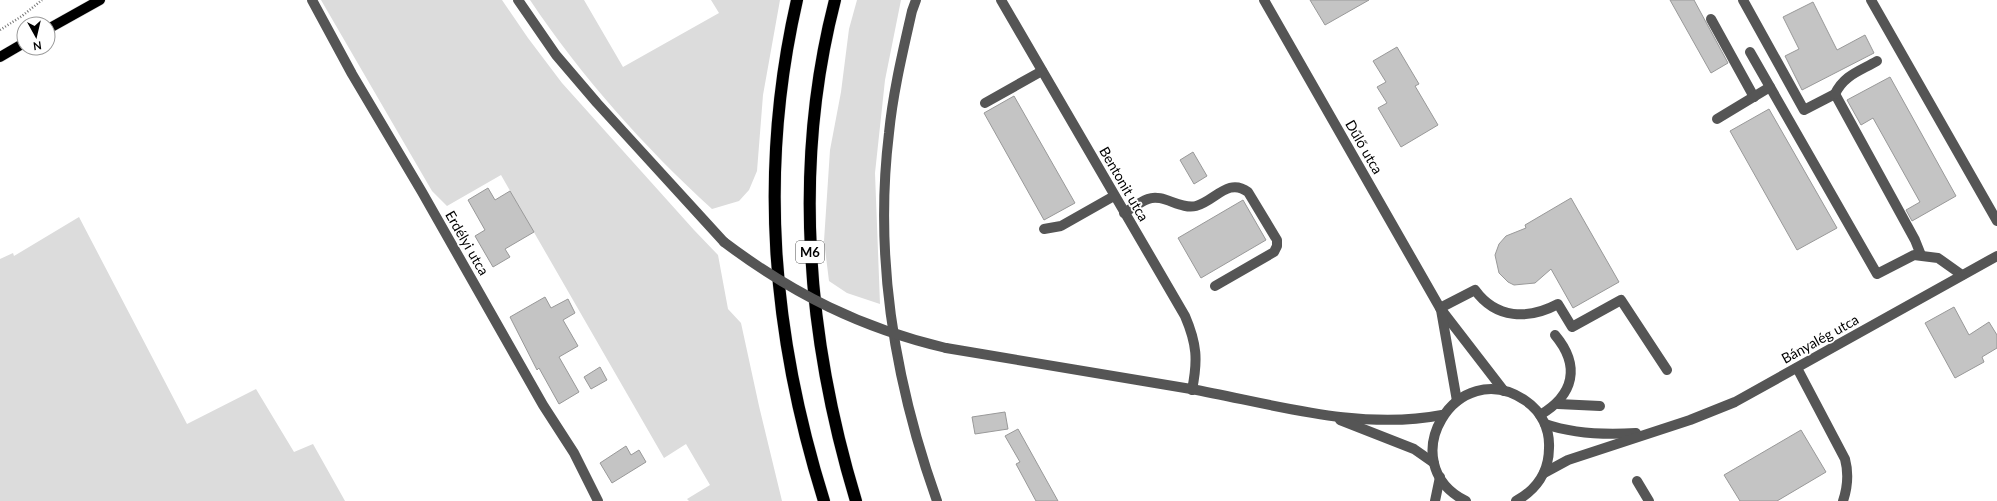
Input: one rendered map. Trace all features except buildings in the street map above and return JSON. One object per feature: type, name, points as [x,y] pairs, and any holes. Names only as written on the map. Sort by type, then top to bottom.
[{"type":"highway","name":"M6","points":[[797,0],[787,53],[778,124],[774,234],[782,324],[789,366],[804,434],[824,501]]},
{"type":"highway","name":"M6","points":[[835,0],[825,43],[816,100],[810,164],[809,238],[819,336],[829,396],[845,464],[856,501]]},
{"type":"main road","points":[[56,24],[96,1]]},
{"type":"main road","points":[[0,57],[16,48]]},
{"type":"street","name":"Erdélyi utca","points":[[312,0],[352,74],[422,192],[543,405],[574,453],[598,501]]},
{"type":"street","points":[[518,0],[556,55],[597,103],[724,242],[770,275],[840,313],[908,339],[946,348],[1192,390],[1329,416],[1416,420],[1442,415]]},
{"type":"street","points":[[916,0],[912,11],[896,84],[888,133],[884,216],[886,271],[889,310],[902,379],[915,434],[937,501]]},
{"type":"street","name":"Bentonit utca","points":[[1001,0],[1184,316],[1192,333],[1197,355],[1192,390]]},
{"type":"street","name":"Dűlő utca","points":[[1264,0],[1440,308],[1504,391]]},
{"type":"street","points":[[1743,0],[1804,110],[1835,94],[1840,83],[1878,61]]},
{"type":"street","points":[[1871,0],[1997,221]]},
{"type":"street","points":[[1711,19],[1754,97]]},
{"type":"street","points":[[1750,52],[1877,274],[1907,256],[1921,255],[1938,258],[1962,275]]},
{"type":"street","points":[[985,103],[1042,71]]},
{"type":"street","points":[[1717,119],[1770,87]]},
{"type":"street","points":[[1835,94],[1915,240],[1921,255]]},
{"type":"street","points":[[1124,213],[1149,198],[1157,198],[1188,207],[1195,206],[1227,188],[1234,186],[1242,188],[1248,192],[1277,240],[1277,246],[1274,252],[1215,286]]},
{"type":"street","points":[[1044,229],[1061,226],[1114,196]]},
{"type":"street","name":"Bányalég utca","points":[[1544,473],[1568,460],[1690,420],[1735,402],[1997,256]]},
{"type":"street","points":[[1440,308],[1475,290],[1488,304],[1507,314],[1535,314],[1546,311],[1558,304],[1572,327],[1621,300],[1667,370]]},
{"type":"street","name":"Dűlő utca","points":[[1440,308],[1457,400]]},
{"type":"street","points":[[1542,420],[1558,404],[1568,386],[1572,372],[1566,350],[1555,335]]},
{"type":"street","points":[[1797,368],[1846,459],[1849,472],[1847,488],[1843,501]]},
{"type":"street","name":"Bányalég utca","points":[[1466,501],[1451,491],[1440,478],[1434,463],[1432,446],[1435,430],[1442,415],[1457,400],[1471,393],[1482,390],[1504,391],[1518,396],[1530,404],[1542,420],[1550,446],[1549,457],[1544,473],[1536,486],[1525,496],[1516,501]]},
{"type":"street","points":[[1558,404],[1600,406]]},
{"type":"street","points":[[1329,416],[1380,434],[1414,449],[1434,463]]},
{"type":"street","name":"Bányalég utca","points":[[1542,420],[1561,430],[1592,433],[1650,432]]},
{"type":"street","points":[[1435,501],[1440,478]]},
{"type":"street","points":[[1637,481],[1649,501]]},
{"type":"path","points":[[0,30],[22,16],[42,0]]},
{"type":"shaded area","points":[[321,0],[502,0],[562,83],[718,255],[728,309],[741,323],[782,501],[689,501],[687,499],[710,485],[686,444],[664,458],[501,175],[447,206],[432,191]]},
{"type":"shaded area","points":[[530,0],[584,0],[623,67],[719,13],[711,0],[780,0],[763,95],[757,171],[749,190],[739,201],[712,209],[662,161],[592,83],[570,56]]},
{"type":"shaded area","points":[[857,0],[901,0],[885,80],[875,173],[880,304],[847,293],[829,281],[824,241],[830,150],[841,92],[849,29]]},
{"type":"shaded area","points":[[79,217],[187,424],[256,389],[294,452],[313,444],[345,501],[0,501],[0,259],[13,253],[14,256]]}]
